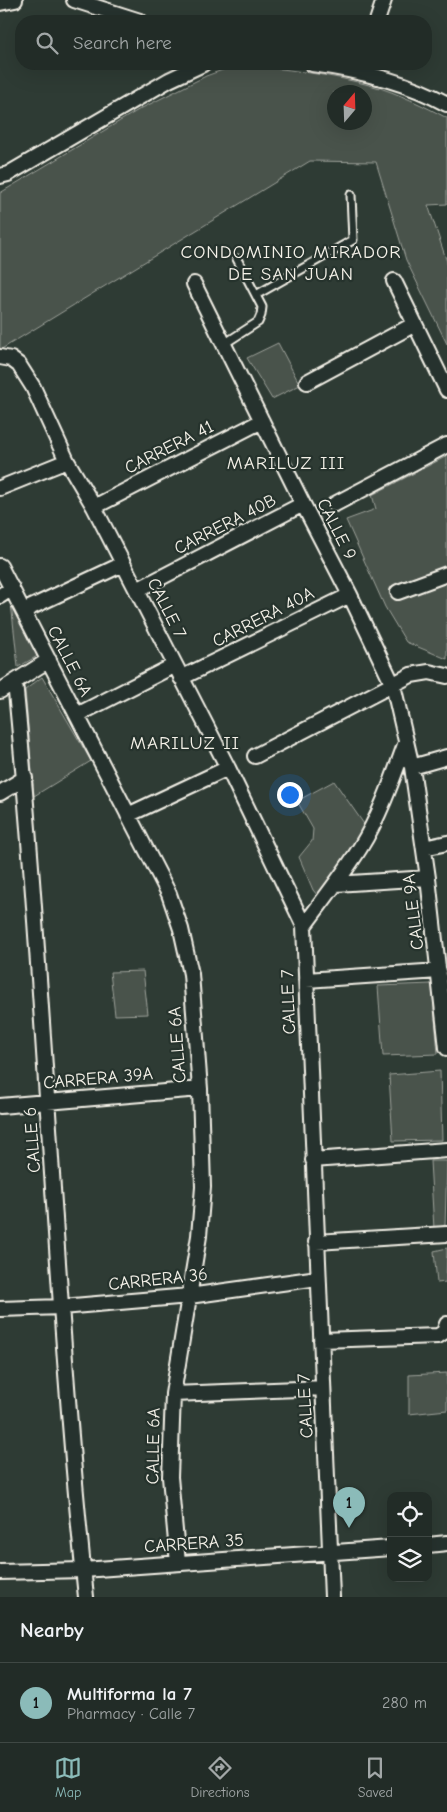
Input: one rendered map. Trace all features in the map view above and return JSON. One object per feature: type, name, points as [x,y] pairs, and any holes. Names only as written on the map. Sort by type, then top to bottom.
[{"type":"street","points":[[0,3],[15,0]]},
{"type":"street","points":[[74,0],[121,15]]},
{"type":"street","points":[[379,15],[384,0]]},
{"type":"street","points":[[0,176],[8,174],[169,80],[190,70]]},
{"type":"street","points":[[345,70],[393,82],[432,96],[447,104]]},
{"type":"street","points":[[394,281],[447,390]]},
{"type":"street","name":"CALLE 9","points":[[194,284],[393,685]]},
{"type":"street","points":[[307,382],[415,324]]},
{"type":"street","name":"CALLE 7","points":[[0,357],[11,359],[19,365],[33,387],[67,461],[183,672],[304,926],[332,1597]]},
{"type":"street","name":"CARRERA 41","points":[[94,507],[262,421]]},
{"type":"street","points":[[335,504],[447,445]]},
{"type":"street","points":[[0,488],[67,461]]},
{"type":"street","name":"CARRERA 40B","points":[[137,590],[303,504]]},
{"type":"street","points":[[23,611],[123,564]]},
{"type":"street","name":"CALLE 6A","points":[[0,566],[169,894],[182,929],[191,974],[200,1089],[203,1187],[199,1236],[173,1394],[170,1477],[178,1563]]},
{"type":"street","points":[[398,592],[447,574]]},
{"type":"street","points":[[0,596],[12,588]]},
{"type":"street","name":"CARRERA 40A","points":[[77,715],[183,672],[350,595]]},
{"type":"street","points":[[0,691],[49,660]]},
{"type":"street","points":[[255,756],[411,675],[429,672],[447,676]]},
{"type":"street","name":"CALLE 6","points":[[15,682],[25,778],[62,1306],[86,1597]]},
{"type":"street","name":"CALLE 9A","points":[[393,685],[412,767],[428,878],[447,1048]]},
{"type":"street","points":[[304,926],[336,884],[361,846],[388,789],[406,742]]},
{"type":"street","points":[[412,767],[447,756]]},
{"type":"street","points":[[128,815],[228,768]]},
{"type":"street","points":[[0,793],[25,778]]},
{"type":"street","points":[[424,848],[447,843]]},
{"type":"street","points":[[336,884],[428,878]]},
{"type":"street","points":[[306,980],[439,971]]},
{"type":"street","name":"CARRERA 39A","points":[[0,1106],[200,1089]]},
{"type":"street","points":[[313,1160],[447,1150]]},
{"type":"street","points":[[316,1242],[447,1234]]},
{"type":"street","name":"CARRERA 36","points":[[0,1310],[189,1296],[318,1278]]},
{"type":"street","points":[[321,1340],[438,1336],[444,1332],[447,1324]]},
{"type":"street","points":[[173,1394],[323,1388]]},
{"type":"street","points":[[432,1545],[447,1543]]},
{"type":"street","name":"CARRERA 35","points":[[0,1572],[83,1570],[387,1548]]},
{"type":"lane","points":[[256,295],[353,240],[351,195]]},
{"type":"lane","points":[[224,344],[258,322],[261,315],[262,307],[237,259]]},
{"type":"shaded area","points":[[222,70],[290,70],[367,85],[327,85],[327,130],[372,130],[372,86],[382,89],[411,100],[447,118],[447,204],[428,205],[447,262],[447,344],[406,260],[376,162],[310,161],[0,350],[0,193],[140,109],[206,76]]},
{"type":"shaded area","points":[[278,343],[300,385],[272,399],[247,358]]},
{"type":"shaded area","points":[[447,456],[447,659],[406,642],[385,607],[346,520],[376,509],[372,495]]},
{"type":"shaded area","points":[[10,594],[41,654],[18,667]]},
{"type":"shaded area","points":[[42,677],[91,761],[34,796],[25,690]]},
{"type":"shaded area","points":[[334,781],[366,827],[322,901],[313,890],[299,857],[312,841],[313,829],[297,801]]},
{"type":"shaded area","points":[[143,971],[148,1014],[115,1015],[110,972]]},
{"type":"shaded area","points":[[432,984],[438,1054],[383,1056],[378,986]]},
{"type":"shaded area","points":[[440,1071],[442,1140],[393,1141],[389,1075]]},
{"type":"shaded area","points":[[430,1161],[447,1161],[445,1225],[434,1229]]},
{"type":"shaded area","points":[[447,1248],[446,1282],[437,1283],[434,1251]]},
{"type":"shaded area","points":[[447,1373],[447,1410],[409,1414],[409,1375]]},
{"type":"place","name":"Multiforma la 7","points":[[349,1528]]},
{"type":"district","name":"CONDOMINIO MIRADOR DE SAN JUAN","points":[[291,262]]},
{"type":"district","name":"MARILUZ III","points":[[286,462]]},
{"type":"district","name":"MARILUZ II","points":[[185,742]]}]
